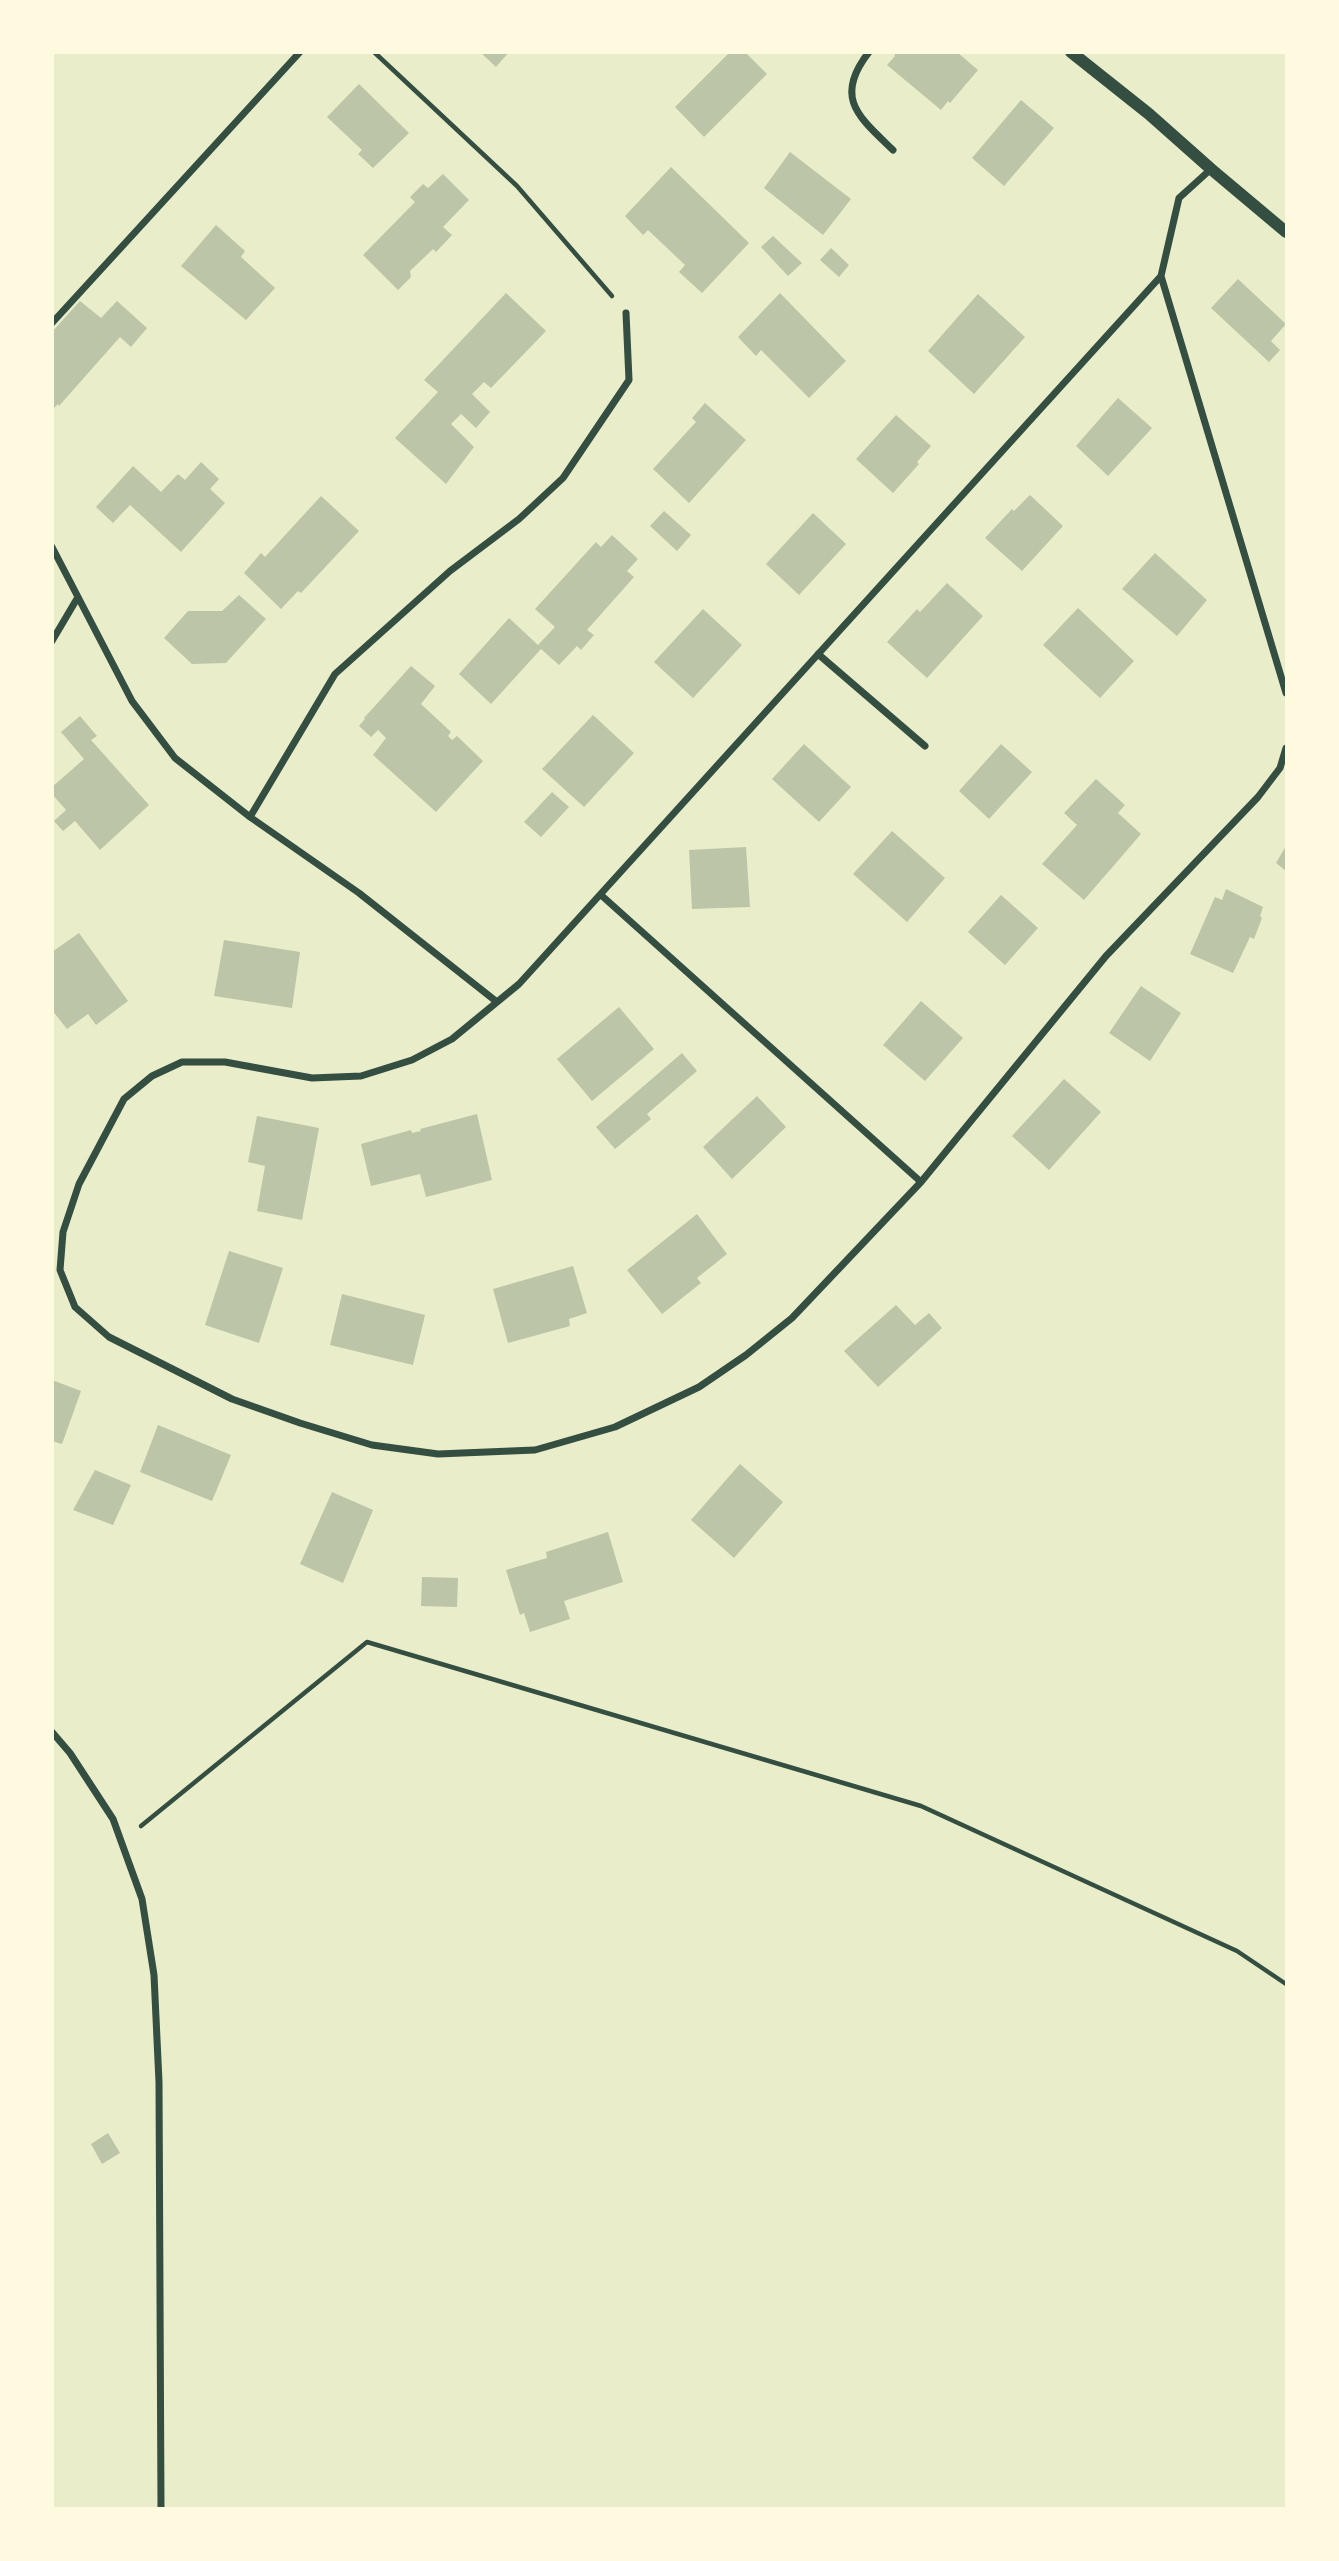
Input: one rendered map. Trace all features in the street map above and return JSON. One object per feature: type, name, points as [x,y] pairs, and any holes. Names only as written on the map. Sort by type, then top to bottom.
[{"type":"street","points":[[52,323],[300,52]]},
{"type":"street","points":[[869,52],[856,68],[850,94],[859,117],[893,150]]},
{"type":"street","points":[[1071,52],[1150,114],[1286,232]]},
{"type":"street","points":[[1211,169],[1179,198],[1161,276],[519,984],[452,1038],[412,1060],[360,1076],[312,1078],[225,1062],[182,1062],[152,1076],[124,1099],[79,1184],[63,1232],[60,1270],[75,1307],[109,1337],[232,1399],[372,1445],[438,1454],[536,1450],[615,1427],[699,1387],[746,1355],[792,1318],[921,1182],[1106,956],[1258,797],[1280,768],[1286,748]]},
{"type":"street","points":[[1161,276],[1286,693]]},
{"type":"street","points":[[250,817],[335,674],[450,571],[519,519],[563,478],[629,380],[626,313]]},
{"type":"street","points":[[52,547],[132,701],[175,758],[250,817],[359,893],[497,1002]]},
{"type":"street","points":[[52,641],[78,597]]},
{"type":"street","points":[[818,654],[925,747]]},
{"type":"street","points":[[601,895],[921,1182]]},
{"type":"street","points":[[52,1732],[70,1753],[113,1819],[142,1899],[154,1975],[159,2082],[161,2508]]},
{"type":"path","points":[[374,52],[517,186],[626,313]]},
{"type":"path","points":[[121,1843],[367,1642],[921,1806],[1237,1951],[1286,1984]]},
{"type":"building","points":[[480,52],[509,52],[496,67]]},
{"type":"building","points":[[730,52],[745,52],[767,74],[704,137],[675,107]]},
{"type":"building","points":[[894,52],[957,52],[978,70],[941,110],[887,65],[895,56]]},
{"type":"building","points":[[359,84],[409,133],[373,168],[358,154],[362,150],[327,117]]},
{"type":"building","points":[[1021,100],[1054,128],[1004,186],[972,158]]},
{"type":"building","points":[[790,152],[851,199],[823,235],[764,188]]},
{"type":"building","points":[[671,167],[749,243],[702,293],[679,272],[685,265],[648,230],[643,235],[625,216]]},
{"type":"building","points":[[443,174],[469,200],[443,227],[452,235],[436,252],[433,249],[410,271],[411,277],[398,290],[363,255],[415,202],[410,197],[423,184],[428,188]]},
{"type":"building","points":[[216,225],[245,251],[241,257],[275,288],[246,320],[181,266]]},
{"type":"building","points":[[773,236],[802,263],[788,276],[761,247]]},
{"type":"building","points":[[831,248],[849,265],[839,277],[820,260]]},
{"type":"building","points":[[1238,279],[1286,324],[1271,341],[1280,350],[1269,362],[1211,308]]},
{"type":"building","points":[[506,293],[546,331],[491,388],[484,382],[472,394],[490,412],[476,428],[461,414],[451,424],[474,447],[446,484],[395,438],[438,392],[424,380]]},
{"type":"building","points":[[780,293],[846,361],[809,398],[761,350],[756,356],[738,337]]},
{"type":"building","points":[[978,294],[1025,337],[974,394],[928,351]]},
{"type":"building","points":[[80,301],[101,318],[117,301],[147,328],[131,347],[120,337],[59,406],[58,404],[52,410],[52,332]]},
{"type":"building","points":[[1118,398],[1152,428],[1108,476],[1076,446]]},
{"type":"building","points":[[705,403],[746,440],[689,503],[653,469],[696,422],[692,418]]},
{"type":"building","points":[[896,415],[931,446],[893,493],[856,459]]},
{"type":"building","points":[[201,462],[219,479],[210,489],[225,503],[181,552],[130,505],[113,523],[96,507],[133,466],[161,492],[178,474],[185,480]]},
{"type":"building","points":[[1030,495],[1063,526],[1022,571],[985,538],[1012,509],[1014,511]]},
{"type":"building","points":[[321,496],[359,531],[301,593],[298,591],[281,609],[244,573],[261,553],[265,557]]},
{"type":"building","points":[[664,511],[691,535],[677,551],[650,526]]},
{"type":"building","points":[[813,513],[846,544],[799,595],[766,564]]},
{"type":"building","points":[[612,535],[638,559],[627,571],[634,577],[587,630],[594,635],[581,650],[577,646],[559,665],[541,649],[491,704],[459,674],[509,618],[538,645],[555,627],[535,609],[596,542],[601,547]]},
{"type":"building","points":[[1155,553],[1207,600],[1177,636],[1122,589]]},
{"type":"building","points":[[947,583],[983,616],[927,678],[887,642],[917,609],[920,612]]},
{"type":"building","points":[[239,595],[266,619],[226,663],[192,664],[164,638],[188,611],[222,611]]},
{"type":"building","points":[[1078,608],[1134,661],[1100,698],[1043,645]]},
{"type":"building","points":[[703,609],[742,645],[693,698],[654,662]]},
{"type":"building","points":[[411,666],[435,686],[421,704],[451,732],[448,736],[452,740],[457,736],[483,761],[436,812],[373,755],[386,738],[378,730],[371,737],[359,726]]},
{"type":"building","points":[[593,715],[634,753],[584,807],[542,769]]},
{"type":"building","points":[[80,716],[97,736],[91,740],[149,805],[100,850],[75,821],[63,831],[54,821],[66,810],[52,794],[52,787],[84,759],[61,732]]},
{"type":"building","points":[[804,744],[851,787],[819,822],[772,779]]},
{"type":"building","points":[[1001,744],[1032,772],[989,819],[959,791]]},
{"type":"building","points":[[1096,779],[1125,805],[1118,813],[1141,834],[1084,900],[1042,864],[1077,825],[1064,813]]},
{"type":"building","points":[[552,792],[569,807],[541,837],[524,822]]},
{"type":"building","points":[[892,831],[945,878],[907,922],[853,874]]},
{"type":"building","points":[[1286,846],[1286,871],[1276,863]]},
{"type":"building","points":[[746,847],[750,907],[692,909],[689,850]]},
{"type":"building","points":[[1226,889],[1263,907],[1254,939],[1250,937],[1233,973],[1190,954],[1215,897],[1222,900]]},
{"type":"building","points":[[1001,895],[1038,928],[1005,965],[968,932]]},
{"type":"building","points":[[79,933],[128,1001],[96,1025],[88,1014],[67,1029],[52,1010],[52,952]]},
{"type":"building","points":[[224,940],[300,952],[292,1008],[214,996]]},
{"type":"building","points":[[1141,986],[1181,1013],[1150,1061],[1109,1033]]},
{"type":"building","points":[[921,1001],[963,1038],[925,1081],[883,1045]]},
{"type":"building","points":[[619,1007],[654,1049],[592,1101],[557,1059]]},
{"type":"building","points":[[682,1053],[697,1071],[647,1114],[651,1119],[615,1149],[596,1127]]},
{"type":"building","points":[[1064,1079],[1101,1112],[1049,1170],[1012,1136]]},
{"type":"building","points":[[757,1096],[786,1127],[732,1179],[703,1147]]},
{"type":"building","points":[[477,1114],[492,1180],[426,1197],[420,1174],[371,1186],[361,1144],[411,1130],[412,1133],[421,1131],[420,1129]]},
{"type":"building","points":[[257,1116],[319,1128],[302,1220],[257,1211],[265,1166],[248,1162]]},
{"type":"building","points":[[697,1214],[727,1254],[697,1278],[701,1283],[662,1314],[627,1270]]},
{"type":"building","points":[[229,1251],[283,1268],[259,1343],[205,1325]]},
{"type":"building","points":[[573,1266],[587,1313],[569,1319],[570,1326],[508,1343],[493,1289]]},
{"type":"building","points":[[342,1294],[425,1315],[413,1365],[330,1345]]},
{"type":"building","points":[[896,1305],[915,1325],[929,1313],[942,1328],[878,1387],[844,1351]]},
{"type":"building","points":[[52,1380],[81,1391],[62,1444],[52,1441]]},
{"type":"building","points":[[158,1425],[231,1455],[212,1501],[140,1472]]},
{"type":"building","points":[[740,1464],[783,1502],[734,1558],[691,1520]]},
{"type":"building","points":[[95,1470],[131,1485],[113,1525],[73,1510]]},
{"type":"building","points":[[332,1492],[373,1510],[343,1583],[300,1564]]},
{"type":"building","points":[[608,1532],[623,1582],[564,1601],[570,1619],[530,1632],[524,1613],[520,1615],[506,1570],[547,1558],[546,1552]]},
{"type":"building","points":[[422,1577],[458,1578],[457,1607],[421,1606]]},
{"type":"building","points":[[108,2133],[120,2153],[102,2164],[91,2144]]}]
